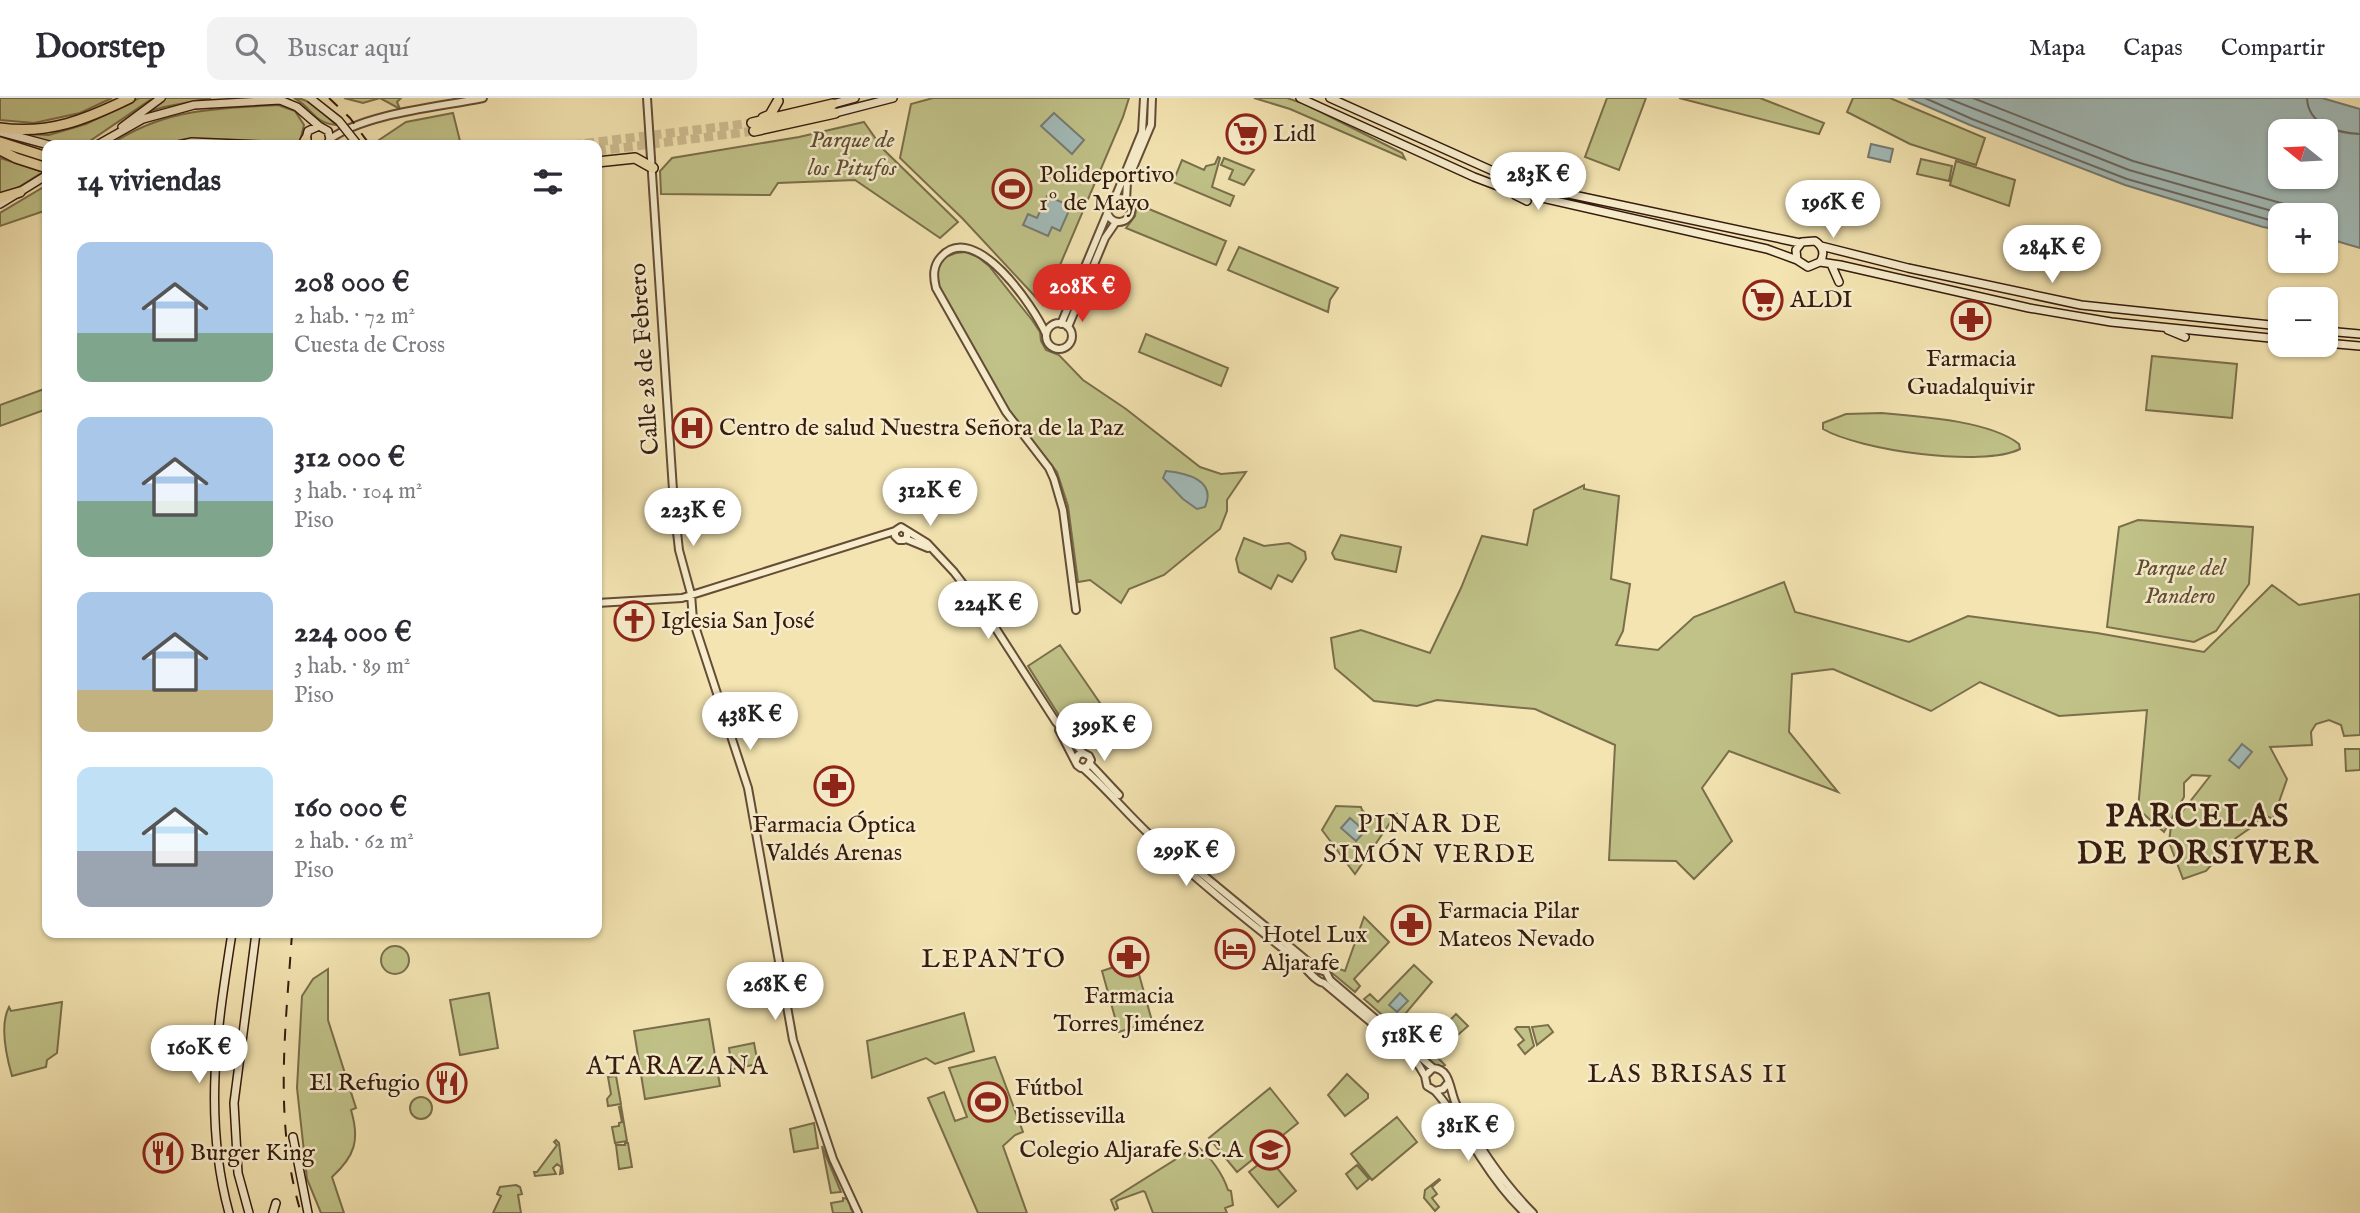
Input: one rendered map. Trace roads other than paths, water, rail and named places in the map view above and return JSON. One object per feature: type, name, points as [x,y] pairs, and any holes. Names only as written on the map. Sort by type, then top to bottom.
[{"type":"highway","points":[[0,130],[58,127],[94,116],[130,98]]},
{"type":"highway","points":[[778,101],[770,115],[753,127],[834,108]]},
{"type":"highway","points":[[0,142],[42,155]]},
{"type":"highway","points":[[0,153],[42,166]]},
{"type":"highway","points":[[602,161],[635,158],[653,168]]},
{"type":"highway","points":[[0,198],[20,192]]},
{"type":"main road","points":[[118,134],[124,125],[161,98]]},
{"type":"main road","points":[[310,98],[339,121],[354,140]]},
{"type":"main road","points":[[834,108],[855,98]]},
{"type":"main road","points":[[834,108],[892,98]]},
{"type":"main road","points":[[1300,98],[1527,201]]},
{"type":"main road","points":[[1330,98],[1513,180],[1564,194],[1800,243]]},
{"type":"main road","points":[[107,140],[144,119],[194,105],[280,100],[289,102],[322,127],[328,140]]},
{"type":"main road","points":[[305,113],[306,140]]},
{"type":"main road","points":[[306,140],[322,127]]},
{"type":"main road","points":[[0,130],[42,143]]},
{"type":"main road","points":[[0,204],[42,178]]},
{"type":"main road","points":[[1495,185],[1766,249],[1797,260],[1808,267],[1819,262],[1831,264],[2029,308],[2111,322],[2268,338]]},
{"type":"main road","points":[[1797,260],[1796,250],[1800,243],[1808,239],[1821,246],[1884,263],[2081,305],[2268,325]]},
{"type":"main road","points":[[1819,262],[1823,254],[1821,246]]},
{"type":"main road","points":[[1831,264],[1839,282]]},
{"type":"main road","points":[[2161,327],[2185,337]]},
{"type":"main road","points":[[2338,332],[2360,334]]},
{"type":"main road","points":[[2338,344],[2360,346]]},
{"type":"main road","points":[[229,1213],[214,1130],[213,1077],[230,938]]},
{"type":"main road","points":[[249,1213],[237,1173],[234,1103],[255,938]]},
{"type":"main road","points":[[293,1137],[308,1213]]},
{"type":"main road","points":[[273,1213],[276,1203]]},
{"type":"street","points":[[331,140],[341,131],[383,118],[484,98]]},
{"type":"street","name":"Calle 28 de Febrero","points":[[647,98],[679,550],[691,594],[693,620],[748,788],[793,1041],[833,1159],[858,1213]]},
{"type":"street","points":[[1076,610],[1058,489],[1049,468],[1006,412],[936,288],[934,274],[937,262],[944,253],[955,247],[967,247],[979,253],[998,268],[1039,318],[1046,340],[1053,348],[1064,348],[1071,339],[1064,326],[1107,214],[1107,205],[1115,198],[1142,131],[1145,119],[1144,98]]},
{"type":"street","points":[[1064,326],[1105,238],[1116,222],[1129,217],[1127,182],[1150,125],[1152,98]]},
{"type":"street","points":[[322,127],[341,131]]},
{"type":"street","points":[[1115,198],[1126,200]]},
{"type":"street","points":[[1107,214],[1116,222]]},
{"type":"street","points":[[1039,318],[1053,325],[1064,326]]},
{"type":"street","points":[[1046,334],[1053,325]]},
{"type":"street","points":[[602,603],[682,598],[877,538],[896,535],[901,527],[920,537],[954,572],[987,615],[1056,722],[1083,753],[1089,756],[1090,764],[1151,832],[1318,974]]},
{"type":"street","points":[[906,539],[907,531]]},
{"type":"street","points":[[896,535],[901,541],[906,539],[933,550]]},
{"type":"street","points":[[1056,722],[1077,765],[1111,793],[1150,836],[1212,893],[1318,974]]},
{"type":"street","points":[[1076,760],[1078,755],[1083,753]]},
{"type":"street","points":[[1083,768],[1090,764]]},
{"type":"street","points":[[1318,974],[1325,972],[1326,980],[1415,1059],[1425,1076],[1427,1086],[1435,1091],[1452,1111],[1482,1161],[1511,1200],[1525,1213]]},
{"type":"street","points":[[1326,980],[1433,1068],[1444,1070],[1457,1107],[1488,1157],[1516,1196],[1533,1213]]},
{"type":"street","points":[[1425,1076],[1433,1068]]},
{"type":"street","points":[[1435,1091],[1443,1090],[1448,1083]]},
{"type":"water","points":[[1908,98],[2322,98],[2360,109],[2360,248],[2338,242],[2338,203],[2268,203],[2268,228],[2125,185]]},
{"type":"water","points":[[1054,113],[1084,140],[1072,154],[1041,126]]},
{"type":"water","points":[[1871,144],[1893,149],[1890,162],[1868,157]]},
{"type":"water","points":[[1047,196],[1071,206],[1060,231],[1052,227],[1048,236],[1023,225],[1028,214],[1037,218]]},
{"type":"water","points":[[1166,471],[1190,476],[1203,484],[1208,498],[1205,507],[1197,509],[1183,499],[1163,478]]},
{"type":"water","points":[[2242,744],[2252,752],[2239,768],[2229,760]]},
{"type":"water","points":[[1350,818],[1365,831],[1356,841],[1341,828]]},
{"type":"water","points":[[1400,993],[1408,1001],[1397,1012],[1389,1005]]},
{"type":"tunnel","points":[[602,141],[752,123]]},
{"type":"tunnel","points":[[602,150],[754,131]]},
{"type":"railway","points":[[329,98],[350,118],[366,140]]},
{"type":"railway","points":[[292,938],[285,1039],[284,1109],[292,1178],[301,1213]]},
{"type":"place","name":"Lidl","points":[[1246,134]]},
{"type":"place","name":"Polideportivo 1º de Mayo","points":[[1012,189]]},
{"type":"place","name":"ALDI","points":[[1763,300]]},
{"type":"place","name":"Farmacia Guadalquivir","points":[[1971,320]]},
{"type":"place","name":"Centro de salud Nuestra Señora de la Paz","points":[[692,428]]},
{"type":"place","name":"Iglesia San José","points":[[634,621]]},
{"type":"place","name":"Farmacia Óptica Valdés Arenas","points":[[834,786]]},
{"type":"place","name":"Farmacia Pilar Mateos Nevado","points":[[1411,925]]},
{"type":"place","name":"Hotel Lux Aljarafe","points":[[1235,949]]},
{"type":"place","name":"Farmacia Torres Jiménez","points":[[1129,957]]},
{"type":"place","name":"El Refugio","points":[[447,1083]]},
{"type":"place","name":"Fútbol Betissevilla","points":[[988,1102]]},
{"type":"place","name":"Colegio Aljarafe S.C.A","points":[[1270,1150]]},
{"type":"place","name":"Burger King","points":[[163,1153]]},
{"type":"district","name":"PARCELAS DE PORSIVER","points":[[2198,836]]},
{"type":"district","name":"PINAR DE SIMÓN VERDE","points":[[1430,839]]},
{"type":"district","name":"LEPANTO","points":[[994,959]]},
{"type":"district","name":"ATARAZANA","points":[[678,1066]]},
{"type":"district","name":"LAS BRISAS II","points":[[1688,1074]]},
{"type":"park label","name":"Parque de los Pitufos","points":[[852,154]]},
{"type":"park label","name":"Parque del Pandero","points":[[2180,582]]}]
